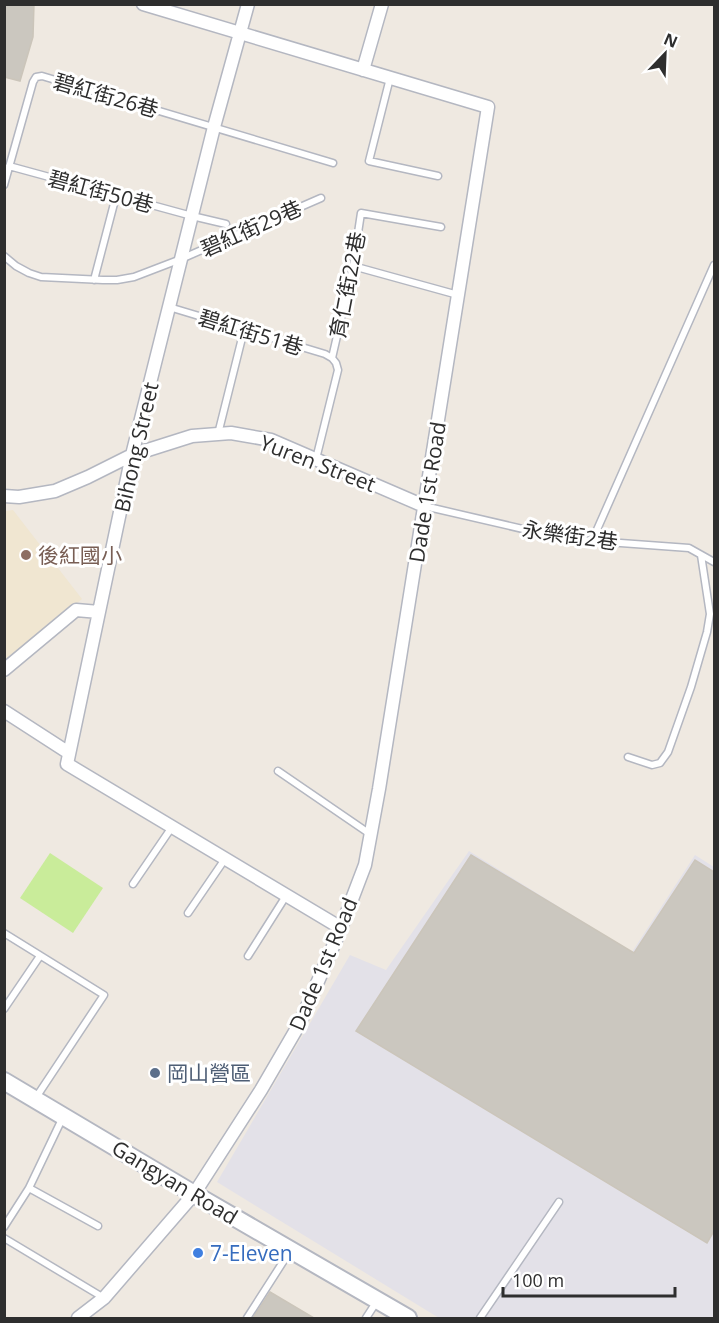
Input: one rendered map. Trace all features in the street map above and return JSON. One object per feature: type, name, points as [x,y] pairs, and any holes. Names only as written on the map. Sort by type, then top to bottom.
[{"type":"street","name":"Dade 1st Road","points":[[78,1318],[104,1298],[194,1194],[261,1090],[300,1023],[365,865],[488,107],[142,4]]},
{"type":"street","name":"Bihong Street","points":[[69,753],[132,455],[214,127],[248,4]]},
{"type":"street","points":[[363,70],[382,4]]},
{"type":"street","name":"Yuren Street","points":[[4,496],[19,497],[55,491],[132,455],[192,436],[231,433],[271,440],[424,506]]},
{"type":"street","points":[[4,670],[76,610],[99,612]]},
{"type":"street","points":[[4,711],[69,753],[67,764],[341,928]]},
{"type":"street","name":"Gangyan Road","points":[[4,1081],[408,1318]]},
{"type":"lane","name":"碧紅街26巷","points":[[4,185],[36,77],[42,76],[214,127]]},
{"type":"lane","points":[[390,78],[369,161],[438,176]]},
{"type":"lane","points":[[214,127],[333,163]]},
{"type":"lane","name":"碧紅街50巷","points":[[9,166],[226,224]]},
{"type":"lane","points":[[94,280],[116,196]]},
{"type":"lane","name":"碧紅街29巷","points":[[4,256],[16,266],[41,277],[94,280],[134,277],[321,198]]},
{"type":"lane","name":"育仁街22巷","points":[[316,459],[338,370],[332,358],[353,266],[361,213],[441,227]]},
{"type":"lane","points":[[592,541],[714,265]]},
{"type":"lane","points":[[353,266],[458,296]]},
{"type":"lane","name":"碧紅街51巷","points":[[169,307],[332,358]]},
{"type":"lane","points":[[218,434],[244,330]]},
{"type":"lane","name":"永樂街2巷","points":[[424,506],[566,539],[688,548],[713,559]]},
{"type":"lane","points":[[628,757],[652,765],[660,763],[668,752],[707,632],[710,614],[701,555]]},
{"type":"lane","points":[[278,771],[371,834]]},
{"type":"lane","points":[[133,884],[172,827]]},
{"type":"lane","points":[[188,913],[225,858]]},
{"type":"lane","points":[[248,956],[286,895]]},
{"type":"lane","points":[[4,933],[104,995],[34,1099]]},
{"type":"lane","points":[[4,1009],[40,956]]},
{"type":"lane","points":[[4,1227],[29,1188],[63,1116]]},
{"type":"lane","points":[[29,1188],[98,1226]]},
{"type":"lane","points":[[480,1318],[559,1202]]},
{"type":"lane","points":[[4,1238],[104,1298]]},
{"type":"lane","points":[[247,1318],[290,1250]]},
{"type":"lane","points":[[366,1318],[377,1300]]},
{"type":"shaded area","name":"後紅國小","points":[[13,510],[82,599],[5,663],[5,511]]},
{"type":"shaded area","points":[[469,851],[632,952],[695,855],[714,867],[714,1318],[439,1318],[217,1182],[350,955],[386,970]]},
{"type":"green space","points":[[50,853],[103,888],[73,933],[20,898]]},
{"type":"building","points":[[4,4],[34,4],[33,37],[20,81],[4,77]]},
{"type":"building","points":[[471,855],[634,953],[695,860],[714,872],[714,1231],[707,1243],[356,1031]]},
{"type":"building","points":[[270,1292],[314,1318],[253,1318]]},
{"type":"place","name":"後紅國小","points":[[26,555]]},
{"type":"place","name":"岡山營區","points":[[155,1073]]},
{"type":"place","name":"7-Eleven","points":[[198,1253]]}]
